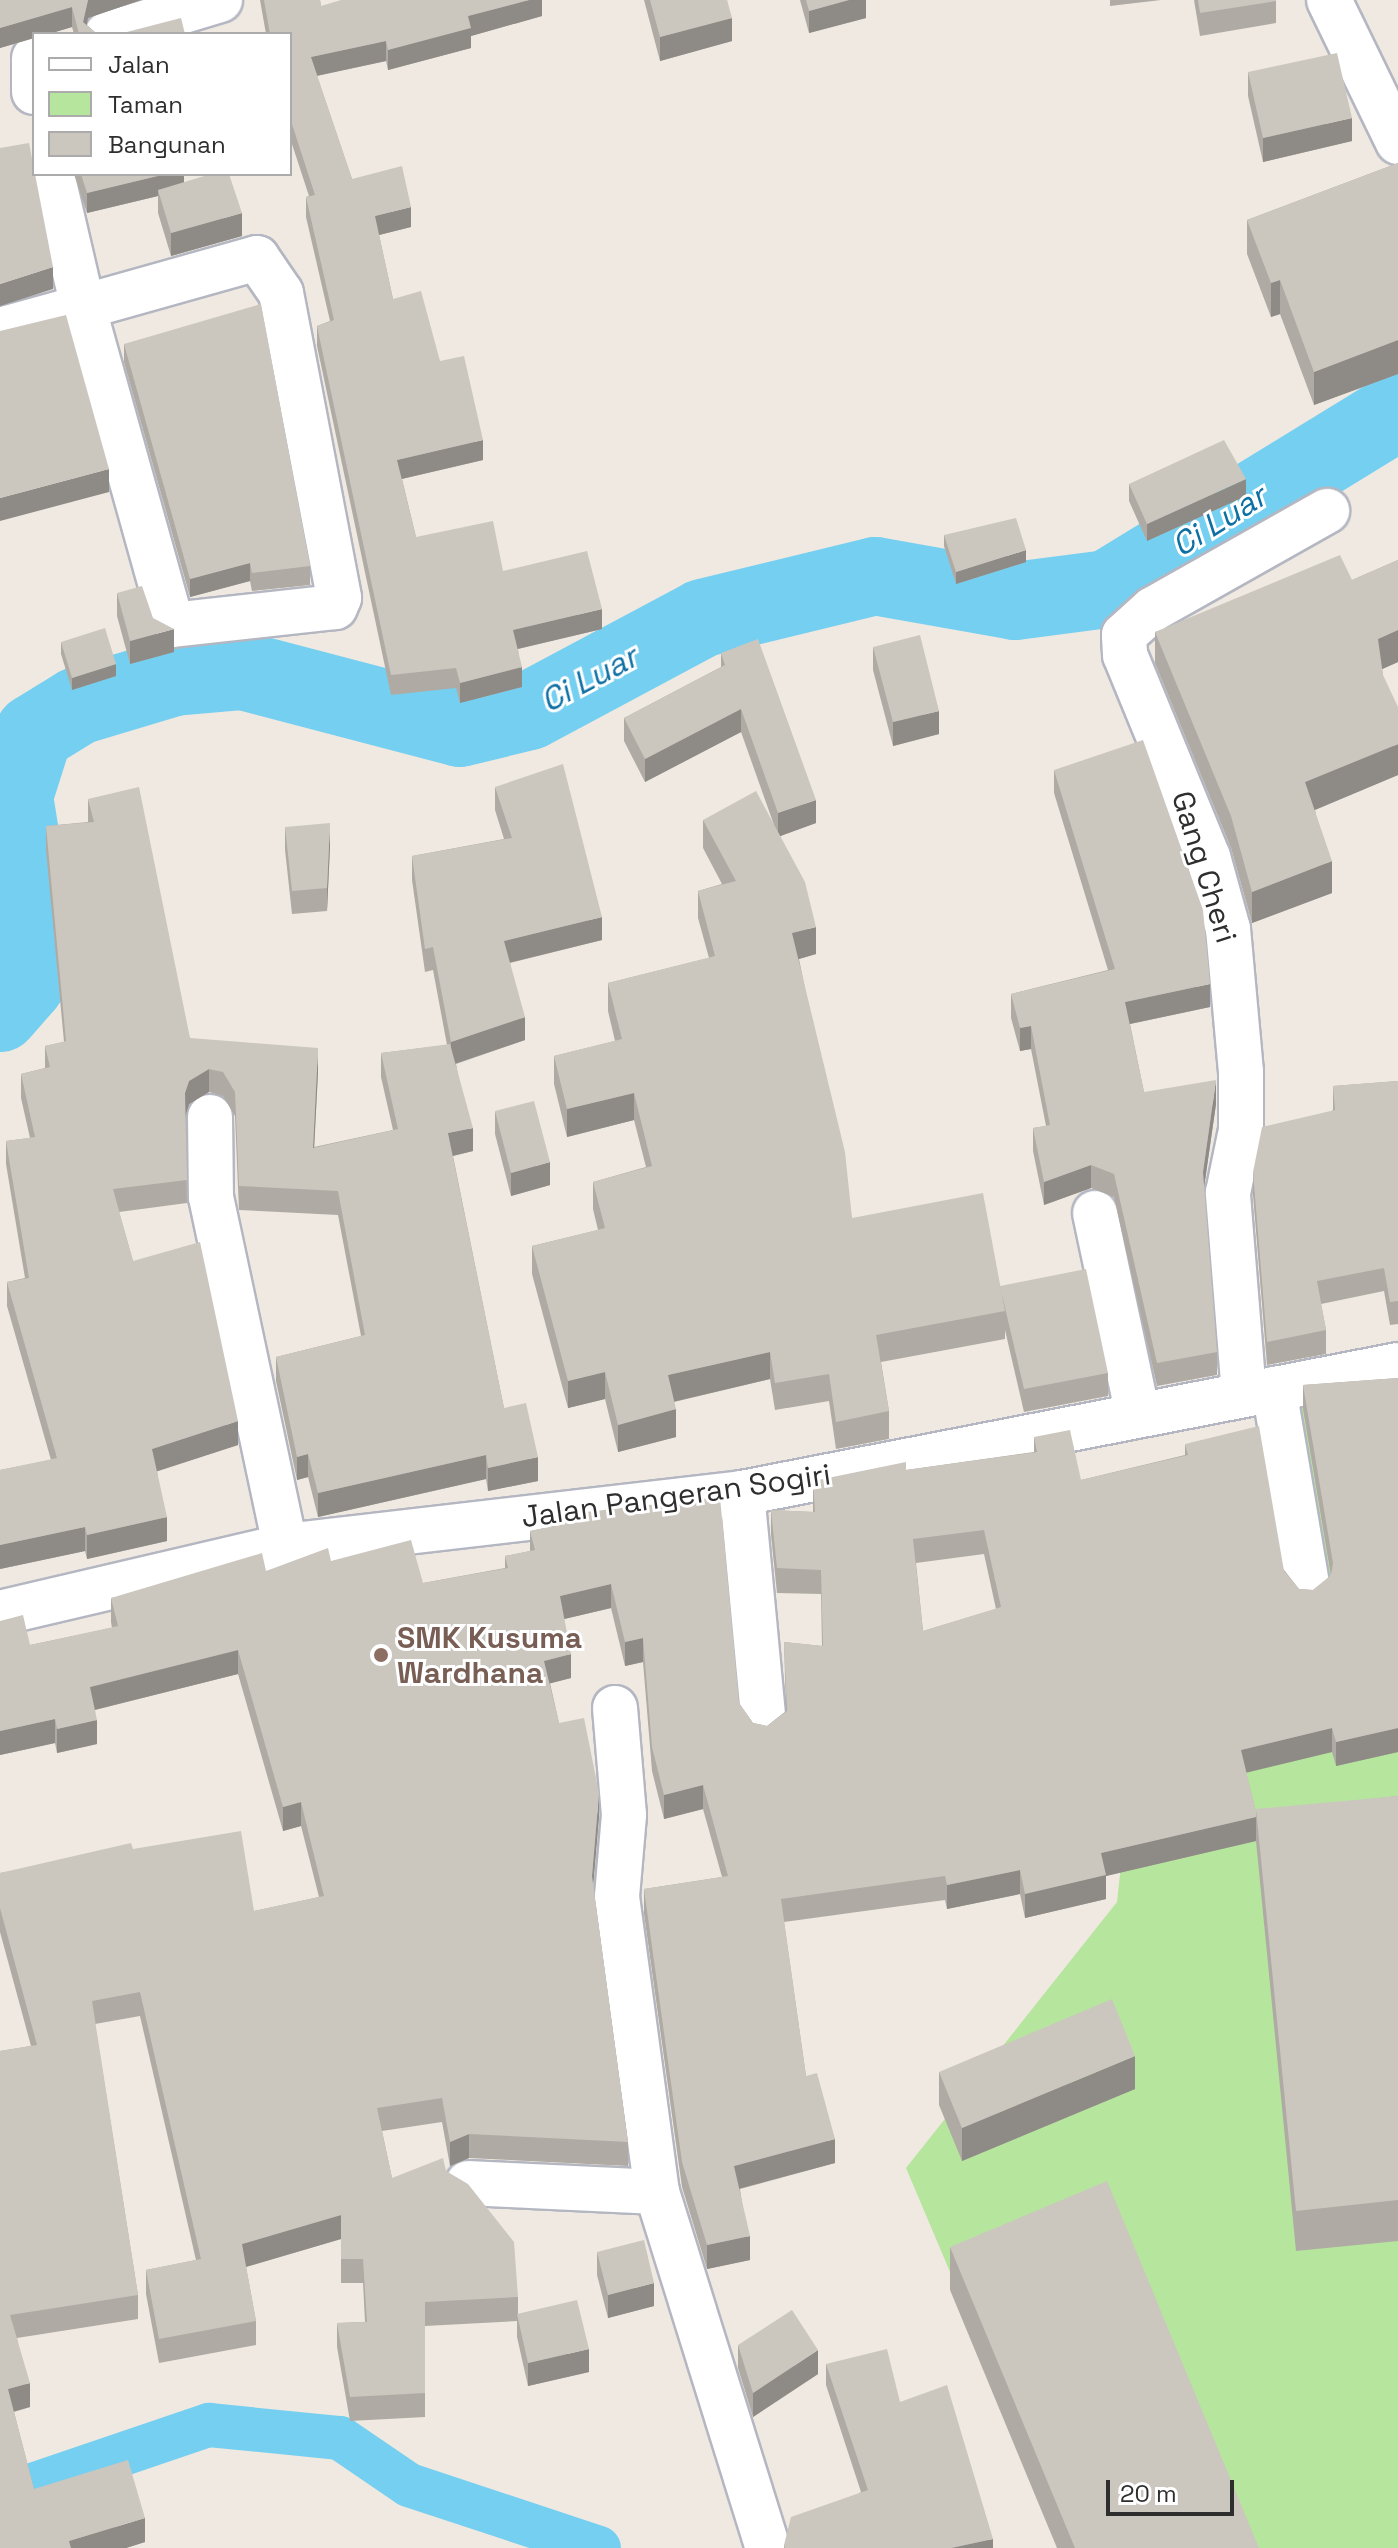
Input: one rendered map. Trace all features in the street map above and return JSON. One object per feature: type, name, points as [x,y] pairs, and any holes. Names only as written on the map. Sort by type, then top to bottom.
[{"type":"street","points":[[114,32],[220,0]]},
{"type":"street","points":[[1329,0],[1398,142]]},
{"type":"street","points":[[0,330],[83,307],[257,258],[281,293],[339,598],[335,607],[172,625],[83,307],[52,176]]},
{"type":"street","name":"Gang Cheri","points":[[1259,1392],[1228,1193],[1241,1130],[1241,1072],[1228,929],[1208,857],[1125,655],[1124,635],[1153,609],[1327,511]]},
{"type":"street","points":[[210,1117],[211,1197],[285,1546]]},
{"type":"street","points":[[1095,1213],[1137,1411]]},
{"type":"street","name":"Jalan Pangeran Sogiri","points":[[0,1613],[285,1546],[742,1493],[1137,1411],[1259,1392],[1398,1365]]},
{"type":"street","points":[[1259,1392],[1308,1590]]},
{"type":"street","points":[[742,1493],[764,1725]]},
{"type":"street","points":[[615,1708],[624,1815],[617,1897],[657,2192],[768,2548]]},
{"type":"street","points":[[468,2183],[657,2192]]},
{"type":"green space","points":[[1398,1358],[1398,2548],[1067,2548],[906,2168],[1117,1902],[1141,1682],[1288,1378]]},
{"type":"building","points":[[0,0],[88,0],[83,22],[95,32],[78,32],[72,7],[0,28]]},
{"type":"building","points":[[264,0],[320,0],[321,6],[341,0],[529,0],[468,16],[471,28],[388,50],[386,41],[311,57],[352,179],[402,166],[411,207],[375,216],[393,299],[421,291],[440,361],[464,356],[483,440],[397,460],[416,537],[493,521],[503,571],[587,551],[602,609],[513,630],[522,667],[460,683],[456,668],[391,675],[317,326],[334,320],[306,197],[315,195],[292,124],[292,32],[270,32]]},
{"type":"building","points":[[650,0],[727,0],[732,18],[660,37]]},
{"type":"building","points":[[806,0],[849,0],[809,11]]},
{"type":"building","points":[[1198,0],[1276,0],[1276,1],[1200,13]]},
{"type":"building","points":[[181,18],[184,32],[127,32]]},
{"type":"building","points":[[1337,53],[1352,118],[1263,138],[1248,72]]},
{"type":"building","points":[[29,143],[32,176],[35,176],[53,267],[0,284],[0,148]]},
{"type":"building","points":[[1398,163],[1398,340],[1314,372],[1280,280],[1271,283],[1247,220]]},
{"type":"building","points":[[82,176],[158,176],[87,193]]},
{"type":"building","points":[[204,176],[230,176],[242,213],[171,233],[158,190]]},
{"type":"building","points":[[261,304],[310,566],[252,573],[250,563],[190,579],[124,344]]},
{"type":"building","points":[[66,315],[109,469],[0,498],[0,331]]},
{"type":"building","points":[[1224,440],[1246,479],[1147,524],[1129,484]]},
{"type":"building","points":[[1016,518],[1026,550],[956,572],[944,535]]},
{"type":"building","points":[[1340,555],[1352,580],[1398,560],[1398,630],[1378,639],[1383,675],[1398,707],[1398,744],[1305,782],[1332,861],[1252,892],[1231,816],[1155,632]]},
{"type":"building","points":[[142,586],[153,618],[174,629],[130,641],[117,593]]},
{"type":"building","points":[[105,628],[116,664],[72,678],[61,642]]},
{"type":"building","points":[[920,635],[939,711],[893,722],[873,647]]},
{"type":"building","points":[[758,639],[816,800],[778,813],[741,709],[645,759],[624,718],[725,665],[721,653]]},
{"type":"building","points":[[1143,740],[1203,910],[1210,984],[1125,1002],[1144,1092],[1216,1080],[1203,1172],[1217,1352],[1157,1363],[1114,1174],[1091,1165],[1044,1182],[1033,1128],[1050,1125],[1031,1026],[1020,1028],[1011,994],[1115,969],[1054,770]]},
{"type":"building","points":[[563,764],[602,917],[504,941],[525,1017],[451,1042],[433,947],[425,949],[412,856],[512,838],[495,787]]},
{"type":"building","points":[[139,787],[190,1038],[318,1048],[313,1148],[398,1129],[381,1053],[450,1044],[473,1128],[448,1133],[504,1408],[526,1403],[538,1457],[488,1468],[486,1455],[318,1493],[308,1454],[297,1457],[276,1357],[365,1335],[338,1191],[239,1186],[235,1092],[223,1072],[209,1069],[189,1081],[185,1093],[187,1180],[113,1189],[133,1261],[200,1242],[238,1421],[152,1449],[167,1517],[87,1535],[85,1527],[0,1545],[0,1470],[57,1458],[7,1282],[29,1278],[6,1141],[35,1137],[21,1074],[50,1067],[45,1046],[66,1041],[46,826],[94,822],[88,799]]},
{"type":"building","points":[[756,791],[805,882],[816,927],[792,933],[845,1152],[852,1218],[983,1193],[1005,1311],[876,1335],[889,1411],[836,1422],[829,1374],[775,1383],[770,1352],[668,1375],[676,1409],[618,1425],[605,1372],[568,1381],[532,1246],[605,1228],[593,1182],[652,1166],[634,1093],[567,1109],[554,1056],[622,1039],[608,983],[715,956],[698,891],[736,881],[703,820]]},
{"type":"building","points":[[330,823],[327,888],[292,891],[285,827]]},
{"type":"building","points":[[1398,1081],[1398,1301],[1390,1302],[1384,1268],[1317,1281],[1326,1330],[1267,1342],[1253,1172],[1262,1127],[1335,1110],[1333,1086]]},
{"type":"building","points":[[534,1101],[550,1162],[511,1173],[495,1111]]},
{"type":"building","points":[[1086,1269],[1108,1373],[1024,1389],[1000,1286]]},
{"type":"building","points":[[1398,1378],[1398,1728],[1336,1742],[1332,1728],[1241,1750],[1256,1817],[1101,1853],[1106,1875],[1025,1894],[1020,1870],[947,1885],[945,1876],[781,1899],[806,2076],[817,2073],[835,2139],[734,2166],[750,2236],[707,2245],[682,2162],[644,1889],[728,1876],[703,1785],[664,1795],[652,1747],[643,1638],[625,1642],[611,1584],[560,1596],[571,1654],[544,1661],[559,1723],[584,1718],[599,1793],[592,1876],[628,2142],[469,2134],[450,2142],[442,2098],[377,2108],[392,2178],[443,2158],[446,2171],[468,2184],[514,2242],[518,2297],[425,2302],[425,2393],[350,2397],[337,2323],[367,2322],[363,2259],[341,2259],[341,2215],[242,2244],[256,2321],[159,2339],[146,2270],[201,2259],[140,1992],[92,2001],[138,2295],[10,2315],[30,2383],[8,2389],[34,2489],[128,2460],[145,2518],[69,2541],[71,2548],[0,2548],[0,2051],[37,2045],[0,1908],[0,1873],[131,1843],[133,1849],[241,1831],[254,1911],[324,1896],[301,1802],[283,1807],[238,1650],[90,1687],[97,1720],[57,1729],[55,1719],[0,1731],[0,1621],[23,1615],[30,1645],[118,1626],[111,1598],[262,1553],[266,1571],[328,1548],[331,1561],[411,1540],[423,1583],[508,1568],[505,1556],[535,1550],[530,1531],[560,1525],[559,1515],[720,1497],[739,1703],[753,1723],[767,1726],[787,1711],[784,1642],[823,1646],[821,1570],[777,1568],[771,1510],[815,1512],[813,1481],[906,1462],[906,1470],[1037,1452],[1034,1437],[1070,1430],[1081,1480],[1188,1455],[1185,1444],[1259,1426],[1284,1571],[1299,1589],[1313,1590],[1331,1575],[1333,1563],[1303,1385]],"holes":[[[984,1530],[1001,1607],[923,1631],[913,1539]]]},
{"type":"building","points":[[1398,1796],[1398,2200],[1296,2211],[1256,1809]]},
{"type":"building","points":[[1112,1999],[1135,2056],[962,2128],[939,2072]]},
{"type":"building","points":[[1107,2181],[1259,2548],[1075,2548],[950,2247]]},
{"type":"building","points":[[644,2240],[654,2283],[608,2295],[597,2252]]},
{"type":"building","points":[[577,2300],[589,2349],[528,2363],[517,2314]]},
{"type":"building","points":[[792,2310],[818,2350],[753,2393],[738,2345]]},
{"type":"building","points":[[887,2349],[900,2402],[947,2385],[993,2539],[951,2548],[785,2548],[791,2517],[868,2490],[826,2364]]},
{"type":"waterway","name":"Ci Luar","points":[[0,1013],[26,983],[32,909],[14,796],[34,733],[78,706],[174,677],[243,671],[460,728],[529,711],[703,618],[875,576],[1015,601],[1108,589],[1398,411]]},
{"type":"waterway","points":[[0,2496],[209,2425],[340,2438],[409,2485],[599,2548]]},
{"type":"place","name":"SMK Kusuma Wardhana","points":[[381,1655]]}]
